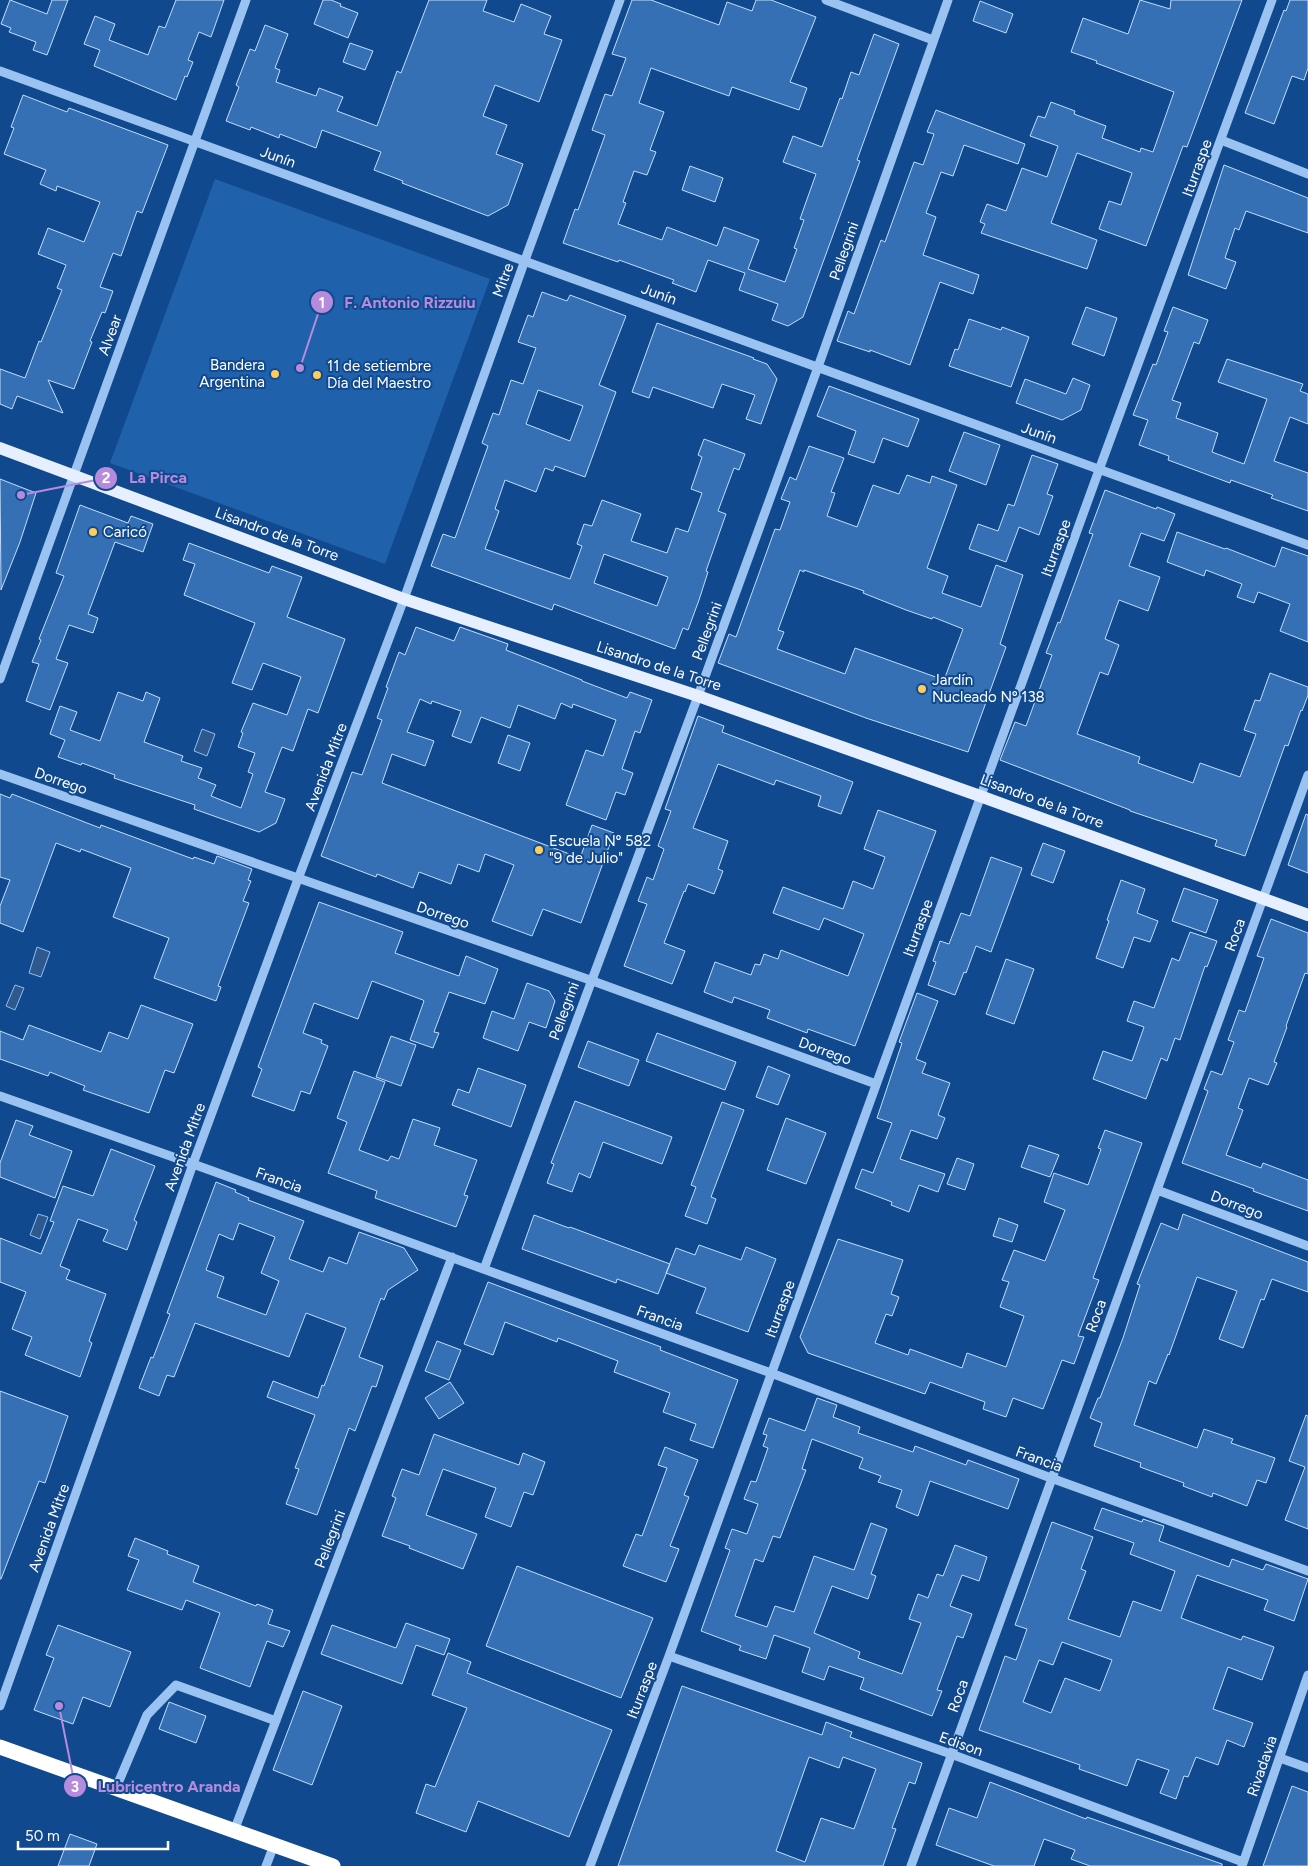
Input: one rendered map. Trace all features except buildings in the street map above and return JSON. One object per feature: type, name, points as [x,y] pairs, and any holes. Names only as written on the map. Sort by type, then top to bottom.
[{"type":"highway","points":[[0,1747],[333,1866]]},
{"type":"main road","name":"Lisandro de la Torre","points":[[0,448],[404,599],[698,696],[1263,898],[1308,916]]},
{"type":"street","name":"Alvear","points":[[0,679],[246,0]]},
{"type":"street","name":"Mitre","points":[[404,599],[620,0]]},
{"type":"street","points":[[826,0],[933,40]]},
{"type":"street","name":"Pellegrini","points":[[484,1269],[590,980],[698,696],[818,367],[948,0]]},
{"type":"street","name":"Iturraspe","points":[[590,1866],[669,1656],[980,796],[1272,0]]},
{"type":"street","name":"Junín","points":[[0,71],[525,260],[1308,546]]},
{"type":"street","points":[[1221,140],[1308,174]]},
{"type":"street","name":"Avenida Mitre","points":[[0,1706],[193,1164],[404,599]]},
{"type":"street","name":"Dorrego","points":[[0,774],[590,980],[876,1084]]},
{"type":"street","name":"Roca","points":[[911,1866],[1308,775]]},
{"type":"street","name":"Francia","points":[[0,1096],[452,1257],[1308,1571]]},
{"type":"street","name":"Dorrego","points":[[1157,1190],[1308,1246]]},
{"type":"street","name":"Pellegrini","points":[[234,1831],[452,1257]]},
{"type":"street","name":"Edison","points":[[669,1656],[951,1754],[1242,1864]]},
{"type":"street","name":"Rivadavia","points":[[1242,1864],[1308,1675]]},
{"type":"street","points":[[116,1788],[147,1715],[176,1685],[276,1720]]},
{"type":"street","points":[[1280,1758],[1308,1768]]},
{"type":"street","points":[[266,1866],[274,1845]]},
{"type":"shaded area","points":[[215,179],[490,279],[385,564],[110,463]]},
{"type":"shaded area","points":[[202,729],[215,734],[207,756],[194,751]]},
{"type":"shaded area","points":[[37,947],[50,952],[41,977],[29,973]]},
{"type":"shaded area","points":[[15,985],[24,988],[15,1010],[6,1006]]},
{"type":"shaded area","points":[[38,1214],[48,1217],[40,1239],[30,1235]]},
{"type":"place","name":"F. Antonio Rizzuiu","points":[[300,368]]},
{"type":"place","name":"Bandera Argentina","points":[[275,374]]},
{"type":"place","name":"11 de setiembre Día del Maestro","points":[[317,375]]},
{"type":"place","name":"La Pirca","points":[[21,495]]},
{"type":"place","name":"Caricó","points":[[93,532]]},
{"type":"place","name":"Jardín Nucleado Nº 138","points":[[922,689]]},
{"type":"place","name":"Escuela Nº 582 \"9 de Julio\"","points":[[539,850]]},
{"type":"place","name":"Lubricentro Aranda","points":[[59,1706]]}]
